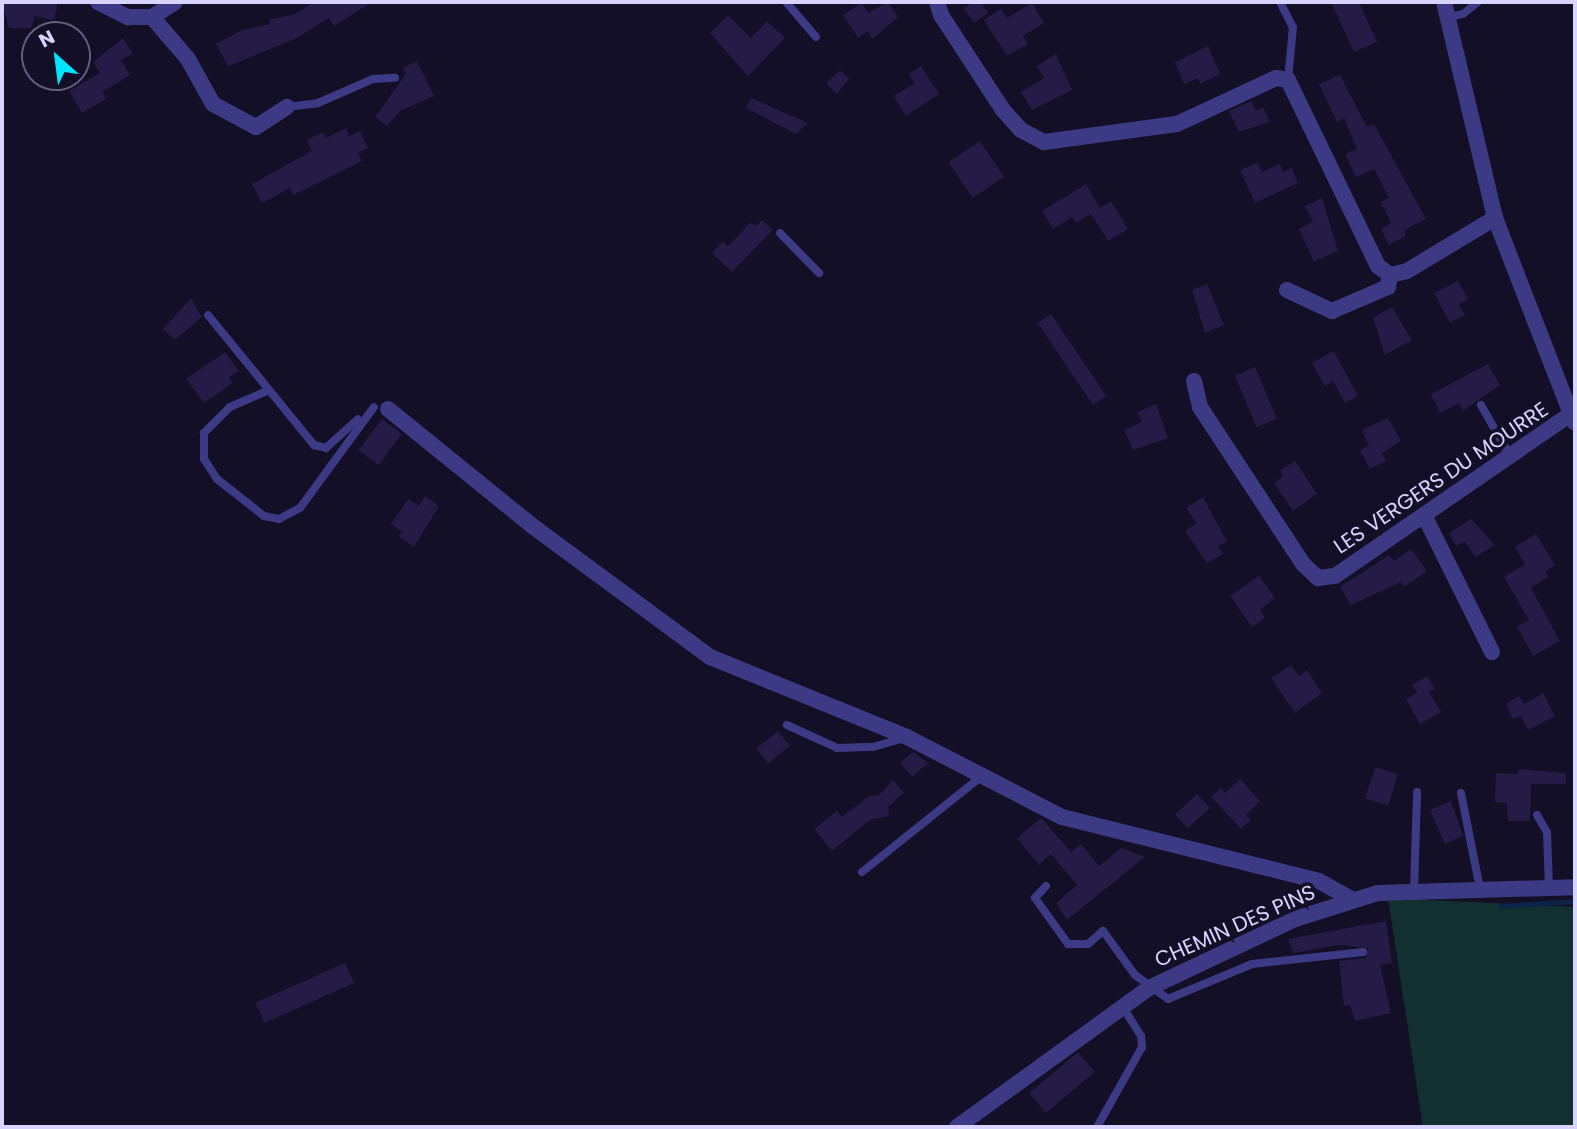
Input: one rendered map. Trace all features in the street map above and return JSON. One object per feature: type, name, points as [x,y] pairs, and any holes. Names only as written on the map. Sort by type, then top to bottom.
[{"type":"street","points":[[98,2],[128,17],[152,17],[175,2]]},
{"type":"street","points":[[937,2],[1003,110],[1021,130],[1044,142],[1177,124],[1276,78],[1288,80],[1378,266],[1390,275]]},
{"type":"street","points":[[1446,9],[1495,218],[1573,419]]},
{"type":"street","points":[[152,17],[188,59],[213,104],[256,127],[287,107]]},
{"type":"street","points":[[1390,275],[1407,271],[1495,218]]},
{"type":"street","points":[[1287,290],[1332,311],[1388,287],[1390,275]]},
{"type":"street","name":"LES VERGERS DU MOURRE","points":[[1194,381],[1200,407],[1303,564],[1318,578],[1335,576],[1510,456],[1573,419]]},
{"type":"street","points":[[381,408],[531,525],[710,657],[907,737],[1062,817],[1319,881],[1351,899]]},
{"type":"street","points":[[1424,515],[1492,652]]},
{"type":"street","name":"CHEMIN DES PINS","points":[[957,1127],[1149,988],[1295,919],[1351,899],[1414,890],[1575,887]]},
{"type":"lane","points":[[786,2],[816,37]]},
{"type":"lane","points":[[1279,2],[1293,27],[1288,80]]},
{"type":"lane","points":[[1446,9],[1463,14],[1478,2]]},
{"type":"lane","points":[[287,107],[318,103],[373,79],[395,78]]},
{"type":"lane","points":[[780,233],[819,273]]},
{"type":"lane","points":[[208,315],[314,445],[326,447],[381,408]]},
{"type":"lane","points":[[269,390],[230,407],[204,432],[204,458],[217,479],[264,516],[279,519],[300,508],[381,408]]},
{"type":"lane","points":[[1480,405],[1510,456]]},
{"type":"lane","points":[[787,725],[837,748],[873,747],[907,737]]},
{"type":"lane","points":[[862,872],[983,775]]},
{"type":"lane","points":[[1414,890],[1416,792]]},
{"type":"lane","points":[[1461,793],[1480,889]]},
{"type":"lane","points":[[1537,815],[1547,832],[1549,888]]},
{"type":"lane","points":[[1046,886],[1035,898],[1068,944],[1088,944],[1104,932],[1149,988],[1168,999],[1252,964],[1363,952]]},
{"type":"lane","points":[[1097,1127],[1142,1047],[1141,1036],[1122,1006]]},
{"type":"green space","points":[[1388,898],[1575,907],[1575,1127],[1423,1127]]},
{"type":"building","points":[[2,2],[58,2],[54,20],[35,16],[33,21],[21,21],[21,28],[9,28]]},
{"type":"building","points":[[314,2],[372,2],[334,26],[329,18],[295,39],[228,66],[216,44],[242,30],[270,24],[269,20],[295,14]]},
{"type":"building","points":[[888,2],[898,17],[873,39],[868,31],[858,38],[843,15],[862,3],[868,13]]},
{"type":"building","points":[[974,2],[980,2],[988,13],[974,23],[964,8]]},
{"type":"building","points":[[1331,2],[1359,2],[1377,42],[1354,52]]},
{"type":"building","points":[[1032,3],[1044,23],[1023,36],[1028,44],[1007,56],[984,20],[1001,9],[1007,18]]},
{"type":"building","points":[[728,15],[751,38],[767,21],[785,38],[748,76],[710,33]]},
{"type":"building","points":[[123,38],[133,54],[121,60],[130,75],[102,92],[106,99],[82,113],[69,91],[91,91],[91,78],[100,73],[93,62]]},
{"type":"building","points":[[1208,46],[1220,74],[1200,84],[1198,78],[1184,84],[1175,62]]},
{"type":"building","points":[[1056,54],[1072,90],[1032,110],[1021,92],[1044,78],[1037,66]]},
{"type":"building","points":[[417,61],[434,96],[400,111],[387,126],[375,117],[406,74],[403,68]]},
{"type":"building","points":[[921,66],[939,94],[906,116],[894,96],[915,83],[909,74]]},
{"type":"building","points":[[840,70],[849,79],[837,94],[826,83]]},
{"type":"building","points":[[1340,75],[1367,127],[1374,124],[1426,219],[1404,230],[1406,236],[1389,245],[1381,229],[1391,223],[1381,202],[1389,198],[1374,169],[1356,177],[1345,154],[1357,149],[1344,118],[1337,122],[1319,84]]},
{"type":"building","points":[[751,98],[808,123],[796,134],[746,108]]},
{"type":"building","points":[[1251,101],[1256,111],[1263,107],[1270,122],[1239,132],[1229,111]]},
{"type":"building","points":[[346,128],[349,136],[360,131],[368,148],[358,153],[362,161],[293,195],[290,188],[262,203],[252,184],[312,151],[307,140],[323,132],[326,138]]},
{"type":"building","points":[[980,141],[1004,177],[973,198],[948,162]]},
{"type":"building","points":[[1257,163],[1262,172],[1280,164],[1283,172],[1292,168],[1298,183],[1255,203],[1240,170]]},
{"type":"building","points":[[1086,184],[1100,208],[1111,201],[1128,229],[1108,241],[1091,214],[1076,223],[1072,217],[1053,229],[1042,211]]},
{"type":"building","points":[[1322,198],[1338,251],[1314,262],[1299,229],[1313,222],[1305,206]]},
{"type":"building","points":[[762,220],[773,230],[732,272],[712,253],[723,241],[728,246],[750,223],[756,226]]},
{"type":"building","points":[[1458,281],[1468,299],[1459,304],[1465,315],[1450,323],[1434,293]]},
{"type":"building","points":[[1207,284],[1224,325],[1205,333],[1192,290]]},
{"type":"building","points":[[191,298],[202,317],[175,340],[163,329]]},
{"type":"building","points":[[1392,307],[1412,340],[1385,355],[1373,318]]},
{"type":"building","points":[[1051,314],[1106,396],[1093,405],[1038,323]]},
{"type":"building","points":[[1334,351],[1358,396],[1345,403],[1333,381],[1325,386],[1312,363]]},
{"type":"building","points":[[225,352],[239,371],[229,377],[233,383],[204,403],[186,379]]},
{"type":"building","points":[[1488,364],[1500,385],[1463,411],[1459,403],[1440,413],[1431,394]]},
{"type":"building","points":[[1255,367],[1277,419],[1257,427],[1235,376]]},
{"type":"building","points":[[1156,404],[1168,438],[1133,450],[1124,430],[1142,422],[1137,412]]},
{"type":"building","points":[[1388,418],[1401,441],[1382,453],[1386,461],[1370,469],[1360,450],[1369,446],[1362,430]]},
{"type":"building","points":[[382,419],[402,434],[378,465],[359,450]]},
{"type":"building","points":[[1295,461],[1317,494],[1293,511],[1274,483],[1283,476],[1280,470]]},
{"type":"building","points":[[425,496],[439,506],[414,547],[399,537],[402,532],[391,524],[408,499],[419,506]]},
{"type":"building","points":[[1203,497],[1227,542],[1218,546],[1223,554],[1207,563],[1185,531],[1196,523],[1186,508]]},
{"type":"building","points":[[1471,519],[1495,545],[1475,557],[1465,541],[1456,546],[1449,533]]},
{"type":"building","points":[[1536,534],[1555,565],[1545,572],[1548,577],[1531,588],[1560,641],[1533,656],[1517,626],[1529,620],[1504,577],[1525,564],[1515,547]]},
{"type":"building","points":[[1411,549],[1427,571],[1404,587],[1401,582],[1351,605],[1340,587],[1389,555],[1394,561]]},
{"type":"building","points":[[1259,576],[1275,598],[1260,609],[1265,618],[1252,627],[1230,596]]},
{"type":"building","points":[[1291,665],[1299,676],[1307,670],[1322,693],[1295,713],[1271,678]]},
{"type":"building","points":[[1427,676],[1435,689],[1429,692],[1441,712],[1420,724],[1406,700],[1417,692],[1412,685]]},
{"type":"building","points":[[1543,693],[1555,716],[1528,730],[1521,716],[1513,719],[1506,704],[1519,696],[1524,704]]},
{"type":"building","points":[[778,731],[790,746],[768,763],[756,749]]},
{"type":"building","points":[[913,752],[928,763],[912,777],[900,763]]},
{"type":"building","points":[[1375,767],[1398,774],[1388,806],[1365,799]]},
{"type":"building","points":[[1518,769],[1566,773],[1566,784],[1531,784],[1530,821],[1508,821],[1507,803],[1495,802],[1496,773],[1518,774]]},
{"type":"building","points":[[1240,779],[1260,801],[1246,815],[1251,820],[1241,829],[1211,797],[1221,788],[1225,793]]},
{"type":"building","points":[[893,780],[904,793],[888,807],[889,816],[870,820],[832,851],[814,829],[837,811],[842,817],[869,796],[879,795]]},
{"type":"building","points":[[1197,794],[1210,808],[1188,828],[1175,814]]},
{"type":"building","points":[[1451,801],[1463,836],[1445,844],[1430,810]]},
{"type":"building","points":[[1041,818],[1071,852],[1081,844],[1099,866],[1121,848],[1145,857],[1067,920],[1056,903],[1077,885],[1051,854],[1039,865],[1017,838]]},
{"type":"building","points":[[1386,921],[1392,963],[1380,965],[1391,1013],[1355,1021],[1350,1005],[1344,1006],[1339,961],[1366,958],[1368,948],[1338,945],[1293,953],[1288,939]]},
{"type":"building","points":[[345,963],[354,983],[264,1023],[255,1003]]},
{"type":"building","points":[[1078,1052],[1095,1072],[1046,1113],[1029,1093]]},
{"type":"waterway","points":[[1500,906],[1575,901]]}]
